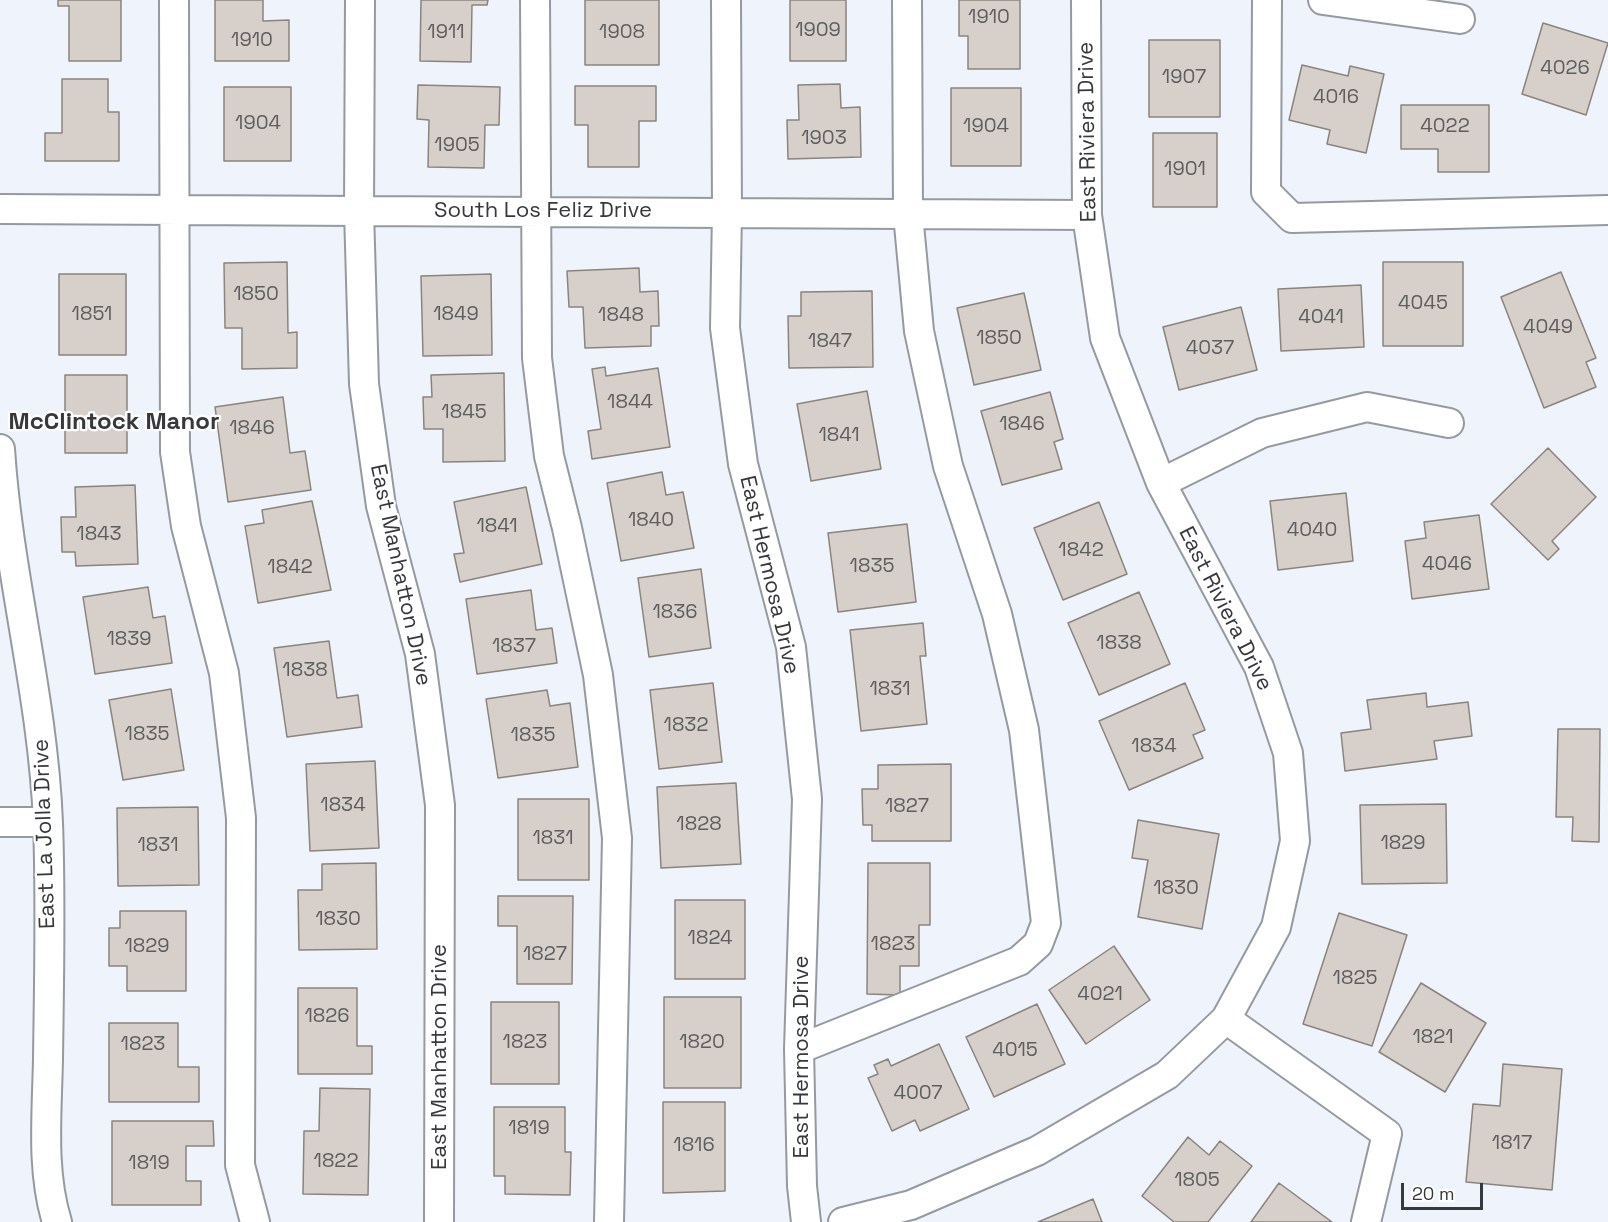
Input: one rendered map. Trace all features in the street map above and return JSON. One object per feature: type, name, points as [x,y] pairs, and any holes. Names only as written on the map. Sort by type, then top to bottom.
[{"type":"street","points":[[174,0],[175,452],[186,526],[224,673],[241,818],[240,1165],[255,1222]]},
{"type":"street","name":"East Manhatton Drive","points":[[360,0],[359,211],[364,384],[381,506],[420,654],[440,805],[440,1222]]},
{"type":"street","points":[[536,0],[537,358],[549,456],[567,528],[598,675],[617,838],[609,1222]]},
{"type":"street","name":"East Hermosa Drive","points":[[726,0],[728,212],[725,328],[742,464],[790,647],[807,799],[799,1049],[802,1186],[806,1222]]},
{"type":"street","points":[[799,1049],[1019,961],[1038,944],[1046,923],[1024,730],[997,614],[948,466],[919,331],[908,214],[907,0]]},
{"type":"street","name":"East Riviera Drive","points":[[843,1222],[911,1205],[1036,1151],[1167,1075],[1226,1019],[1276,927],[1295,841],[1288,753],[1259,667],[1161,483],[1105,338],[1087,215],[1086,0]]},
{"type":"street","points":[[1267,0],[1266,192],[1292,218],[1608,210]]},
{"type":"street","points":[[1323,0],[1460,19]]},
{"type":"street","name":"South Los Feliz Drive","points":[[0,209],[174,212],[536,211],[1087,215]]},
{"type":"street","points":[[1161,483],[1262,433],[1367,407],[1449,423]]},
{"type":"street","name":"East La Jolla Drive","points":[[0,448],[4,505],[40,722],[48,822],[50,970],[47,1149],[50,1200],[57,1222]]},
{"type":"street","points":[[0,822],[48,822]]},
{"type":"street","points":[[1226,1019],[1387,1134],[1366,1222]]},
{"type":"building","points":[[58,0],[121,0],[121,61],[69,61],[69,6],[58,6]]},
{"type":"building","points":[[215,0],[263,0],[263,21],[289,20],[289,61],[215,61]]},
{"type":"building","points":[[421,0],[488,0],[487,5],[472,5],[471,62],[420,61]]},
{"type":"building","points":[[585,0],[659,0],[659,65],[585,65]]},
{"type":"building","points":[[790,0],[846,0],[846,61],[790,61]]},
{"type":"building","points":[[959,0],[1020,0],[1020,69],[968,69],[968,36],[959,36]]},
{"type":"building","points":[[1543,23],[1608,43],[1586,115],[1522,94]]},
{"type":"building","points":[[1149,40],[1220,40],[1220,117],[1149,117]]},
{"type":"building","points":[[1302,65],[1348,76],[1350,66],[1384,74],[1366,153],[1327,144],[1330,130],[1289,120]]},
{"type":"building","points":[[62,79],[108,79],[108,112],[119,112],[119,161],[45,161],[45,133],[62,133]]},
{"type":"building","points":[[840,84],[841,108],[860,107],[861,157],[788,159],[787,120],[799,120],[798,85]]},
{"type":"building","points":[[418,85],[500,87],[499,125],[485,125],[484,168],[428,167],[429,120],[417,119]]},
{"type":"building","points":[[575,86],[656,86],[656,121],[639,121],[639,167],[588,167],[588,125],[575,125]]},
{"type":"building","points":[[224,87],[291,87],[291,161],[224,161]]},
{"type":"building","points":[[951,88],[1021,88],[1021,166],[951,166]]},
{"type":"building","points":[[1401,105],[1489,105],[1489,172],[1438,172],[1438,149],[1401,149]]},
{"type":"building","points":[[1153,133],[1217,133],[1217,207],[1153,207]]},
{"type":"building","points":[[287,262],[288,333],[297,332],[297,368],[242,369],[242,328],[225,328],[224,263]]},
{"type":"building","points":[[1383,262],[1463,262],[1463,346],[1383,346]]},
{"type":"building","points":[[639,268],[640,292],[658,291],[659,326],[651,326],[651,346],[585,348],[583,307],[569,307],[567,271]]},
{"type":"building","points":[[1561,272],[1596,358],[1586,362],[1596,387],[1544,408],[1501,297]]},
{"type":"building","points":[[59,274],[126,274],[126,355],[59,355]]},
{"type":"building","points":[[491,274],[492,355],[423,356],[421,276]]},
{"type":"building","points":[[1361,285],[1364,347],[1281,351],[1278,289]]},
{"type":"building","points":[[872,291],[873,367],[789,368],[788,316],[801,316],[801,292]]},
{"type":"building","points":[[1024,293],[1041,370],[974,385],[957,308]]},
{"type":"building","points":[[1241,307],[1257,370],[1179,390],[1163,327]]},
{"type":"building","points":[[605,367],[606,376],[658,368],[670,447],[592,459],[588,431],[601,429],[592,369]]},
{"type":"building","points":[[504,373],[505,461],[443,462],[443,429],[424,429],[423,397],[432,397],[431,375]]},
{"type":"building","points":[[65,375],[127,375],[127,453],[65,453]]},
{"type":"building","points":[[867,391],[881,469],[811,481],[797,404]]},
{"type":"building","points":[[1050,392],[1063,439],[1054,442],[1062,469],[1002,485],[981,411]]},
{"type":"building","points":[[283,397],[290,453],[305,451],[311,490],[228,502],[215,407]]},
{"type":"building","points":[[1548,448],[1596,497],[1552,541],[1559,549],[1548,560],[1491,504]]},
{"type":"building","points":[[662,472],[666,495],[683,492],[694,548],[621,561],[607,483]]},
{"type":"building","points":[[135,485],[138,564],[76,566],[75,552],[62,552],[61,517],[76,517],[75,487]]},
{"type":"building","points":[[526,487],[542,564],[460,582],[454,554],[464,553],[454,502]]},
{"type":"building","points":[[1346,493],[1353,561],[1278,570],[1270,501]]},
{"type":"building","points":[[312,501],[331,590],[258,603],[245,526],[264,523],[262,510]]},
{"type":"building","points":[[1099,502],[1127,574],[1063,600],[1034,528]]},
{"type":"building","points":[[1479,515],[1489,589],[1412,599],[1405,541],[1426,538],[1424,522]]},
{"type":"building","points":[[907,524],[916,602],[838,612],[828,533]]},
{"type":"building","points":[[701,569],[711,648],[649,657],[638,578]]},
{"type":"building","points":[[148,587],[153,618],[165,616],[172,663],[95,674],[83,597]]},
{"type":"building","points":[[531,590],[536,630],[552,628],[557,663],[477,674],[466,599]]},
{"type":"building","points":[[1139,592],[1170,664],[1099,695],[1068,623]]},
{"type":"building","points":[[923,623],[926,656],[920,656],[927,724],[861,731],[850,630]]},
{"type":"building","points":[[329,641],[337,698],[358,695],[362,727],[287,737],[274,648]]},
{"type":"building","points":[[713,683],[722,762],[659,769],[650,690]]},
{"type":"building","points":[[1185,683],[1205,730],[1193,735],[1203,758],[1129,790],[1099,721]]},
{"type":"building","points":[[171,689],[184,770],[123,780],[109,700]]},
{"type":"building","points":[[547,690],[550,706],[570,703],[578,767],[498,778],[486,699]]},
{"type":"building","points":[[1426,693],[1427,707],[1468,702],[1472,736],[1434,741],[1437,759],[1345,771],[1341,733],[1371,729],[1367,700]]},
{"type":"building","points":[[1558,729],[1600,729],[1599,842],[1572,841],[1573,817],[1556,817]]},
{"type":"building","points":[[375,761],[379,848],[310,851],[306,764]]},
{"type":"building","points":[[951,764],[951,841],[872,841],[872,825],[863,825],[862,789],[878,789],[878,765]]},
{"type":"building","points":[[736,783],[741,864],[661,868],[657,787]]},
{"type":"building","points":[[518,799],[589,799],[589,880],[518,880]]},
{"type":"building","points":[[1446,804],[1447,883],[1362,884],[1360,805]]},
{"type":"building","points":[[198,807],[199,885],[118,886],[117,808]]},
{"type":"building","points":[[1138,820],[1219,834],[1202,929],[1138,917],[1148,860],[1132,858]]},
{"type":"building","points":[[376,863],[377,949],[299,950],[298,890],[322,890],[322,864]]},
{"type":"building","points":[[868,863],[930,863],[930,925],[919,925],[919,966],[900,966],[900,995],[867,994]]},
{"type":"building","points":[[498,896],[573,896],[572,984],[517,984],[517,926],[498,926]]},
{"type":"building","points":[[675,900],[745,900],[745,979],[675,979]]},
{"type":"building","points":[[120,911],[186,911],[186,991],[127,991],[127,966],[109,966],[109,928],[120,928]]},
{"type":"building","points":[[1339,913],[1407,935],[1372,1046],[1303,1024]]},
{"type":"building","points":[[1114,946],[1150,1000],[1086,1044],[1049,990]]},
{"type":"building","points":[[1421,983],[1486,1023],[1445,1092],[1379,1052]]},
{"type":"building","points":[[298,988],[357,988],[357,1046],[372,1046],[372,1074],[298,1074]]},
{"type":"building","points":[[664,997],[741,997],[741,1088],[664,1088]]},
{"type":"building","points":[[491,1002],[559,1002],[559,1084],[491,1084]]},
{"type":"building","points":[[1037,1004],[1065,1064],[994,1097],[966,1037]]},
{"type":"building","points":[[109,1023],[178,1023],[178,1067],[199,1067],[199,1102],[109,1102]]},
{"type":"building","points":[[939,1044],[969,1109],[920,1131],[915,1120],[892,1131],[868,1078],[878,1074],[874,1065],[888,1059],[891,1066]]},
{"type":"building","points":[[1503,1064],[1562,1069],[1552,1190],[1466,1182],[1473,1104],[1500,1106]]},
{"type":"building","points":[[320,1088],[370,1089],[368,1195],[303,1194],[304,1131],[319,1131]]},
{"type":"building","points":[[663,1102],[725,1102],[725,1191],[663,1193]]},
{"type":"building","points":[[494,1107],[565,1107],[565,1152],[571,1152],[570,1195],[505,1194],[505,1176],[494,1176]]},
{"type":"building","points":[[112,1121],[213,1121],[214,1146],[186,1146],[186,1181],[201,1181],[201,1205],[112,1205]]},
{"type":"building","points":[[1188,1137],[1209,1155],[1220,1141],[1252,1166],[1208,1222],[1174,1222],[1142,1196]]},
{"type":"building","points":[[1279,1183],[1332,1222],[1251,1222]]},
{"type":"building","points":[[1093,1199],[1102,1222],[1038,1222]]},
{"type":"district","name":"McClintock Manor","points":[[114,422]]}]
